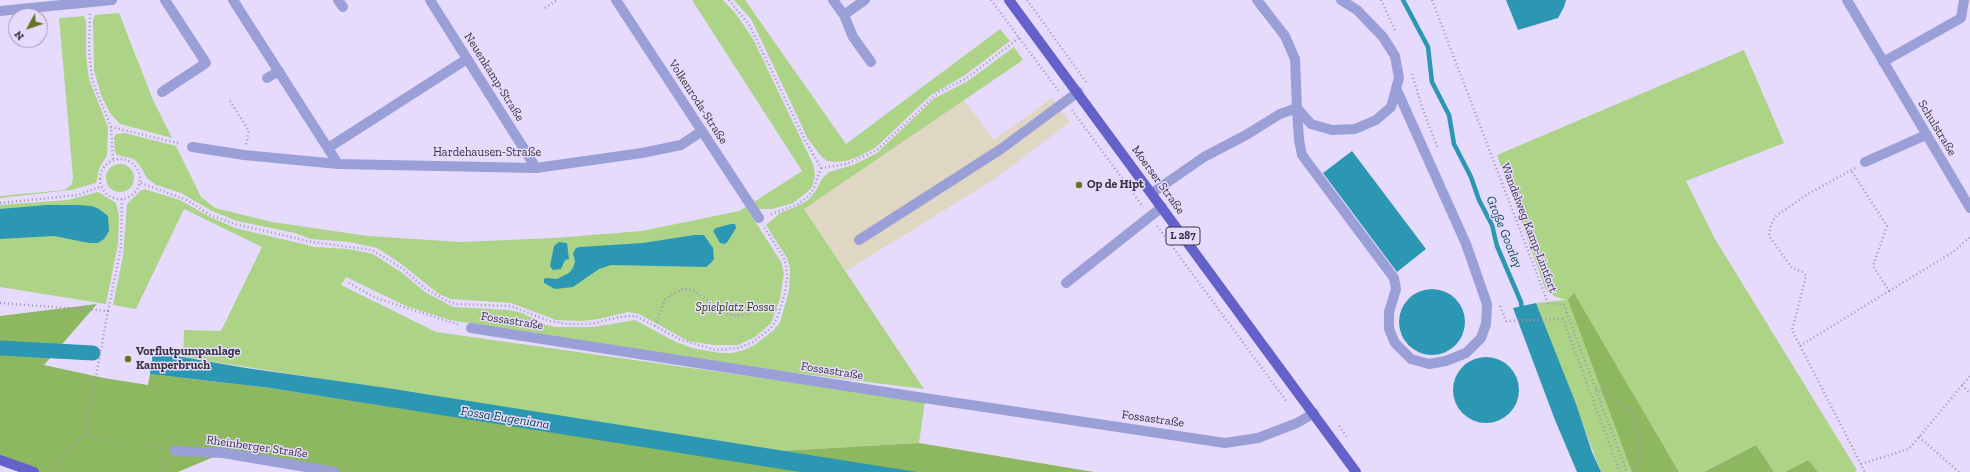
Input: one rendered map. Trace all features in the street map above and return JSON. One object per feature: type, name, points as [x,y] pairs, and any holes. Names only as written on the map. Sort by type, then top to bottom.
[{"type":"main road","name":"Moerser Straße","points":[[1009,0],[1356,472]]},
{"type":"main road","points":[[0,460],[34,472]]},
{"type":"street","points":[[0,11],[112,0]]},
{"type":"street","points":[[162,92],[206,63],[165,0]]},
{"type":"street","points":[[233,0],[338,164]]},
{"type":"street","name":"Neuenkamp-Straße","points":[[430,0],[536,168]]},
{"type":"street","name":"Volkenroda-Straße","points":[[616,0],[759,218]]},
{"type":"street","points":[[833,0],[844,15],[853,37],[871,62]]},
{"type":"street","points":[[844,15],[865,0]]},
{"type":"street","points":[[1257,0],[1285,36],[1294,59],[1299,140],[1302,155],[1394,278],[1396,289],[1389,312],[1389,329],[1395,343],[1411,359],[1429,364],[1446,361],[1466,353],[1481,338],[1486,324],[1487,304],[1466,244],[1396,88]]},
{"type":"street","points":[[1297,108],[1311,124],[1332,130],[1356,129],[1376,120],[1391,107],[1399,78],[1395,56],[1383,37],[1357,10],[1341,0]]},
{"type":"street","name":"Schulstraße","points":[[1847,0],[1970,208]]},
{"type":"street","points":[[1883,62],[1961,18],[1964,0]]},
{"type":"street","points":[[328,148],[467,59]]},
{"type":"street","points":[[267,78],[279,71]]},
{"type":"street","points":[[859,240],[1001,149],[1078,92]]},
{"type":"street","points":[[1152,193],[1204,157],[1246,135],[1280,114],[1297,108]]},
{"type":"street","name":"Hardehausen-Straße","points":[[192,147],[244,155],[338,164],[536,168],[642,154],[681,145],[702,131]]},
{"type":"street","points":[[1865,162],[1926,135]]},
{"type":"street","points":[[1066,283],[1162,207]]},
{"type":"street","name":"Fossastraße","points":[[470,328],[932,400],[1225,442],[1258,438],[1297,423],[1314,413]]},
{"type":"street","name":"Rheinberger Straße","points":[[176,451],[223,453],[335,472]]},
{"type":"path","points":[[545,8],[557,0]]},
{"type":"path","points":[[140,183],[187,200],[210,215],[235,224],[312,242],[372,250],[403,270],[426,289],[447,301],[456,304],[511,306],[549,321],[568,324],[592,324],[619,317],[636,316],[665,333],[700,347],[726,350],[748,344],[762,336],[776,322],[785,293],[787,278],[784,258],[759,218],[798,204],[807,197],[813,190],[821,168],[805,140],[750,26],[729,0]]},
{"type":"path","points":[[991,0],[1288,403]]},
{"type":"path","name":"Wandelweg Kamp-Lintfort","points":[[1432,0],[1548,303],[1564,305],[1627,472]]},
{"type":"path","points":[[90,2],[89,49],[92,80],[111,127],[112,160],[103,170],[101,175],[102,186],[112,196],[122,199],[134,193],[140,183],[140,174],[134,165],[123,160],[112,160]]},
{"type":"path","points":[[821,168],[847,164],[877,150],[939,92],[967,78],[1019,38]]},
{"type":"path","points":[[230,101],[249,131],[244,155]]},
{"type":"path","points":[[111,127],[192,147]]},
{"type":"path","points":[[1865,162],[1808,194],[1777,215],[1771,224],[1769,236],[1792,268],[1804,272],[1806,276],[1792,330],[1865,472]]},
{"type":"path","points":[[1851,170],[1887,226],[1873,266],[1889,291]]},
{"type":"path","points":[[0,203],[78,195],[102,186]]},
{"type":"path","points":[[58,465],[67,450],[85,436],[121,247],[122,199]]},
{"type":"path","points":[[1800,346],[1953,252],[1970,237]]},
{"type":"path","name":"Fossastraße","points":[[349,284],[376,298],[428,316],[470,328]]},
{"type":"path","points":[[655,326],[665,300],[672,294],[684,289],[692,290],[724,312],[734,316],[745,315],[760,307],[767,307],[779,311]]},
{"type":"path","points":[[0,303],[108,311]]},
{"type":"path","points":[[1517,321],[1563,319],[1620,472]]},
{"type":"path","points":[[1861,464],[1910,449],[1970,376]]},
{"type":"path","points":[[1962,384],[1970,393]]},
{"type":"path","points":[[1596,389],[1632,411],[1642,449],[1636,472]]},
{"type":"path","points":[[85,436],[176,451]]},
{"type":"path","points":[[1919,437],[1959,472]]},
{"type":"shaded area","points":[[1052,98],[1070,122],[993,180],[846,271],[804,209],[964,100],[994,140]]},
{"type":"green space","points":[[692,0],[723,0],[736,14],[753,39],[813,164],[815,175],[812,187],[793,203],[772,209],[759,209],[754,202],[802,171]]},
{"type":"green space","points":[[734,0],[745,0],[846,144],[1000,29],[1010,41],[965,75],[931,95],[875,148],[858,157],[846,161],[827,161],[821,156],[808,139],[751,19]]},
{"type":"green space","points":[[119,13],[153,100],[172,138],[120,124],[110,113],[101,95],[94,70],[93,20],[95,15]]},
{"type":"green space","points":[[84,16],[86,21],[86,56],[89,79],[108,127],[107,155],[99,169],[96,183],[71,190],[0,198],[0,196],[65,190],[72,184],[73,177],[59,18]]},
{"type":"green space","points":[[1014,47],[1023,60],[804,209],[924,389],[724,364],[450,320],[406,306],[346,277],[341,285],[436,332],[925,401],[919,443],[780,451],[183,357],[184,330],[221,331],[262,247],[184,209],[136,309],[113,305],[123,256],[127,204],[144,189],[180,200],[208,216],[235,228],[315,247],[348,249],[373,254],[401,272],[425,292],[453,307],[509,310],[522,313],[546,325],[556,327],[594,327],[635,320],[676,342],[692,348],[720,353],[732,353],[744,350],[756,344],[774,330],[780,322],[789,291],[790,268],[787,258],[766,225],[780,213],[808,200],[815,192],[822,179],[829,172],[853,165],[877,153],[935,98],[968,81]]},
{"type":"green space","points":[[1744,50],[1784,143],[1686,181],[1715,239],[1857,470],[1855,472],[1818,472],[1808,460],[1785,472],[1774,472],[1756,445],[1704,472],[1679,472],[1574,294],[1632,472],[1601,472],[1536,303],[1566,300],[1554,296],[1545,288],[1497,155]]},
{"type":"green space","name":"Spielplatz Fossa","points":[[125,133],[176,146],[201,197],[215,208],[272,222],[368,236],[461,242],[554,238],[642,231],[739,211],[746,207],[781,262],[784,274],[780,299],[771,323],[755,337],[738,345],[714,345],[688,341],[639,314],[628,312],[599,319],[582,321],[556,320],[511,303],[451,299],[439,294],[400,263],[377,248],[349,242],[311,239],[295,233],[237,221],[212,211],[181,193],[156,185],[147,178],[134,159],[117,155],[115,152],[114,137],[116,134]]},
{"type":"green space","points":[[120,164],[126,165],[130,168],[133,172],[133,184],[130,188],[126,191],[120,192],[114,191],[110,188],[107,184],[106,178],[107,172],[110,168],[114,165]]},
{"type":"green space","points":[[98,192],[116,203],[119,215],[118,244],[106,304],[0,287],[0,205],[68,200]]},
{"type":"green space","points":[[1574,293],[1679,472],[1632,472],[1568,300]]},
{"type":"green space","points":[[97,304],[44,365],[104,378],[148,385],[150,374],[270,388],[488,422],[780,451],[919,443],[1094,472],[335,472],[223,453],[178,472],[34,472],[0,460],[0,316]]},
{"type":"green space","points":[[1756,445],[1774,472],[1704,472]]},
{"type":"green space","points":[[1808,460],[1818,472],[1785,472]]},
{"type":"water","points":[[1506,0],[1566,0],[1558,18],[1518,30]]},
{"type":"water","points":[[1352,151],[1426,249],[1397,272],[1323,173]]},
{"type":"water","points":[[46,205],[92,206],[108,216],[109,231],[104,239],[98,243],[89,243],[54,236],[0,239],[0,209]]},
{"type":"water","points":[[735,224],[736,228],[725,244],[720,243],[713,231],[716,228]]},
{"type":"water","points":[[694,235],[704,235],[713,248],[714,259],[706,267],[611,265],[599,269],[573,287],[555,289],[544,283],[544,279],[546,278],[557,279],[569,273],[573,268],[575,261],[573,253],[576,248],[643,243]]},
{"type":"water","points":[[559,242],[567,243],[569,259],[565,260],[561,269],[553,270],[550,266],[554,246]]},
{"type":"water","points":[[1432,289],[1445,292],[1455,299],[1462,309],[1465,322],[1462,335],[1455,345],[1445,352],[1432,355],[1419,352],[1409,345],[1402,335],[1399,322],[1402,309],[1409,299],[1419,292]]},
{"type":"water","points":[[1536,303],[1576,404],[1592,452],[1601,472],[1577,472],[1555,420],[1513,308]]},
{"type":"water","name":"Fossa Eugeniana","points":[[153,352],[246,368],[387,388],[917,472],[800,472],[270,388],[150,374]]},
{"type":"water","points":[[1486,357],[1499,360],[1509,367],[1516,377],[1519,390],[1516,403],[1509,413],[1499,420],[1486,423],[1473,420],[1463,413],[1456,403],[1453,390],[1456,377],[1463,367],[1473,360]]},
{"type":"waterway","name":"Große Goorley","points":[[1403,0],[1428,47],[1432,82],[1449,115],[1454,144],[1471,177],[1479,200],[1492,225],[1497,246],[1521,302],[1522,311]]},
{"type":"waterway","name":"Fossa Eugeniana","points":[[0,348],[93,353]]},
{"type":"place","name":"Op de Hipt","points":[[1079,185]]},
{"type":"place","name":"Vorflutpumpanlage Kamperbruch","points":[[128,359]]}]
